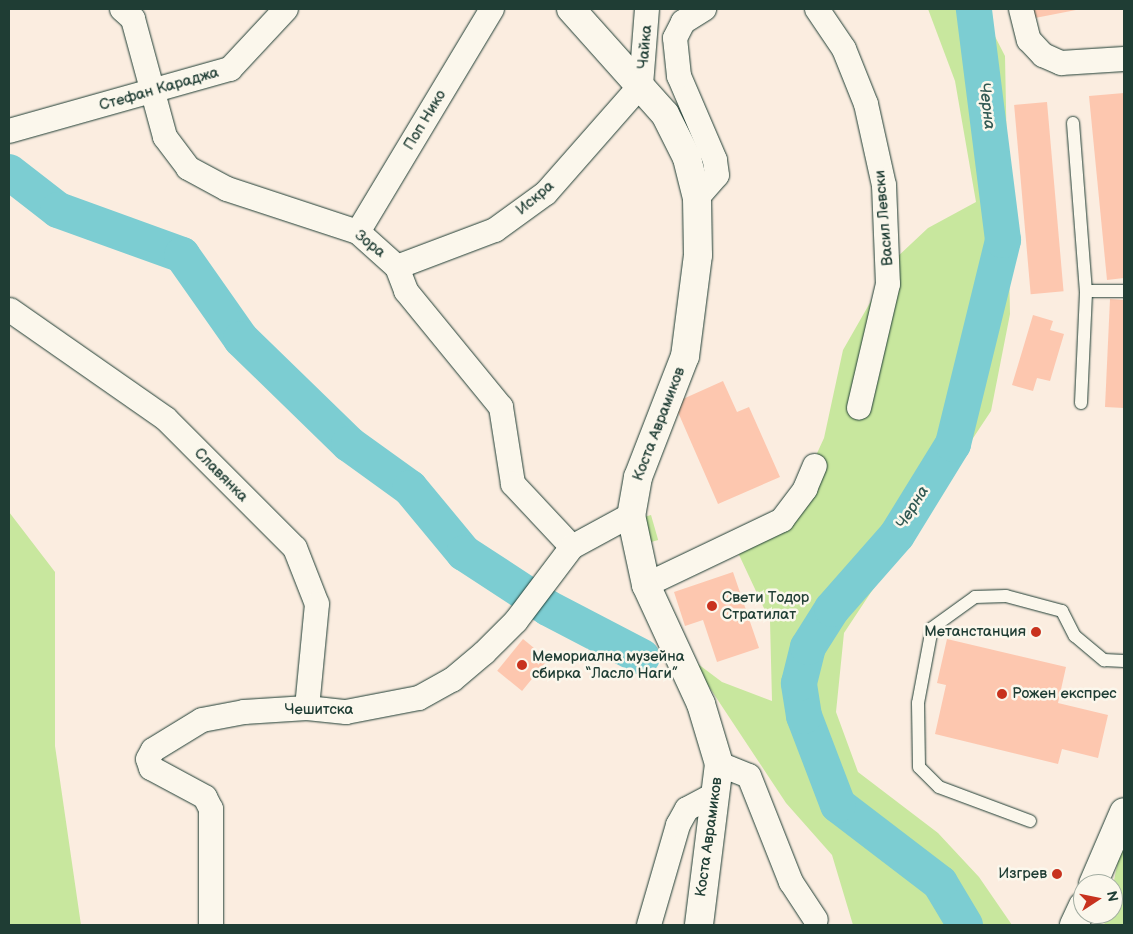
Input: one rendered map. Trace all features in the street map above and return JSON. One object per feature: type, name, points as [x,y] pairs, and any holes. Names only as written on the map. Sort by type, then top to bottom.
[{"type":"street","name":"Зора","points":[[122,9],[133,19],[155,91],[165,137],[188,168],[227,189],[358,232],[398,267],[406,291],[501,407],[513,484],[572,547]]},
{"type":"street","name":"Стефан Караджа","points":[[9,131],[230,69],[286,9]]},
{"type":"street","name":"Поп Нико","points":[[358,232],[492,9]]},
{"type":"street","name":"Коста Аврамиков","points":[[571,9],[666,114],[687,158],[697,198],[698,255],[685,356],[638,477],[630,515],[646,585],[701,704],[719,764],[699,925]]},
{"type":"street","name":"Чайка","points":[[641,85],[647,9]]},
{"type":"street","points":[[697,198],[717,175],[715,160],[679,76],[676,38],[683,22],[704,9]]},
{"type":"street","name":"Васил Левски","points":[[817,9],[844,49],[866,104],[884,185],[888,284],[858,408]]},
{"type":"street","points":[[1021,9],[1029,40],[1043,54],[1061,63],[1124,59]]},
{"type":"street","name":"Искра","points":[[398,267],[495,230],[546,193],[641,85]]},
{"type":"street","name":"Славянка","points":[[10,310],[166,419],[295,548],[317,604],[307,708]]},
{"type":"street","points":[[646,585],[782,520],[806,489],[815,466]]},
{"type":"street","name":"Чешитска","points":[[211,925],[211,809],[205,797],[151,768],[148,759],[153,750],[202,720],[244,712],[307,708],[346,712],[419,698],[452,680],[516,621],[542,583],[572,547],[630,515]]},
{"type":"street","points":[[719,764],[749,776],[757,790],[791,882],[816,920]]},
{"type":"street","points":[[649,925],[678,825],[687,809],[715,794]]},
{"type":"street","points":[[1097,874],[1124,812]]},
{"type":"lane","points":[[1073,122],[1086,291],[1081,403]]},
{"type":"lane","points":[[1086,291],[1124,291]]},
{"type":"lane","points":[[1030,821],[939,787],[919,768],[918,703],[932,628],[975,597],[1006,596],[1062,611],[1075,636],[1104,660],[1124,661]]},
{"type":"green space","points":[[928,9],[981,9],[1005,56],[1010,314],[991,411],[844,633],[836,712],[858,772],[938,833],[979,877],[1012,925],[853,925],[832,855],[786,803],[690,658],[722,682],[772,701],[770,621],[733,542],[797,497],[824,438],[843,350],[895,259],[928,228],[976,202],[955,81]]},
{"type":"green space","points":[[9,512],[55,572],[55,746],[81,925],[9,925]]},
{"type":"green space","points":[[651,515],[658,540],[639,546],[632,521]]},
{"type":"green space","points":[[1124,833],[1124,925],[1104,925],[1123,924],[1123,874],[1115,874]]},
{"type":"building","points":[[1033,9],[1076,9],[1076,10],[1035,18]]},
{"type":"building","points":[[1124,93],[1124,278],[1107,280],[1089,96]]},
{"type":"building","points":[[1047,102],[1064,291],[1031,294],[1014,105]]},
{"type":"building","points":[[1110,299],[1124,300],[1124,408],[1105,407]]},
{"type":"building","points":[[1033,315],[1053,321],[1050,330],[1064,334],[1050,381],[1037,378],[1033,391],[1012,385]]},
{"type":"building","points":[[723,381],[737,412],[749,407],[780,477],[718,504],[674,403]]},
{"type":"building","name":"Свети Тодор Стратилат","points":[[733,572],[759,648],[717,662],[703,620],[685,626],[674,592]]},
{"type":"building","name":"Мемориална музейна сбирка “Ласло Наги”","points":[[523,639],[548,659],[522,691],[497,671]]},
{"type":"building","name":"Рожен експрес","points":[[947,639],[1066,667],[1058,703],[1108,715],[1098,758],[1062,749],[1058,764],[935,734],[946,685],[937,683]]},
{"type":"waterway","name":"Черна","points":[[965,925],[940,883],[838,805],[804,716],[799,683],[808,647],[832,609],[897,535],[953,444],[1003,240],[974,9]]},
{"type":"waterway","points":[[9,172],[58,210],[182,255],[241,339],[349,444],[410,488],[464,553],[548,608],[642,657]]},
{"type":"place","name":"Свети Тодор Стратилат","points":[[712,606]]},
{"type":"place","name":"Метанстанция","points":[[1036,632]]},
{"type":"place","name":"Мемориална музейна сбирка “Ласло Наги”","points":[[522,665]]},
{"type":"place","name":"Рожен експрес","points":[[1002,694]]},
{"type":"place","name":"Изгрев","points":[[1057,874]]}]
